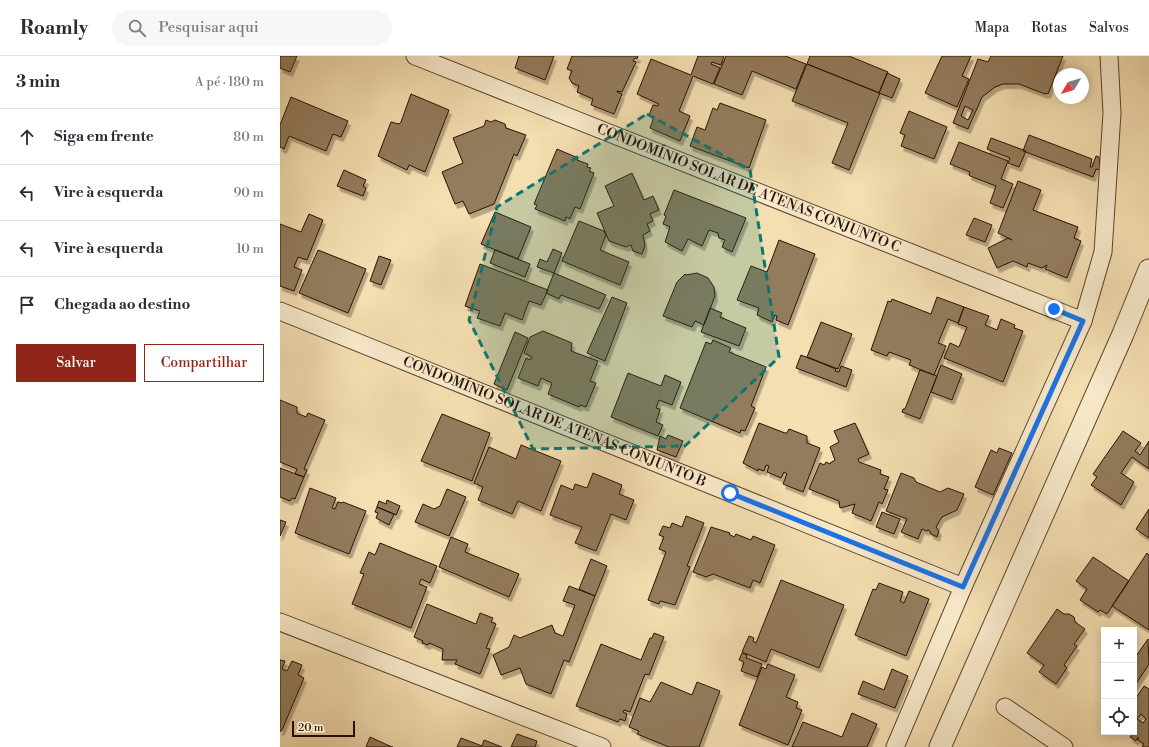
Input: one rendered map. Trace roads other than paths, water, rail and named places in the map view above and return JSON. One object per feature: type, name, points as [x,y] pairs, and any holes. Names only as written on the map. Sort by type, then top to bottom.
[{"type":"street","name":"CONDOMÍNIO SOLAR DE ATENAS CONJUNTO C","points":[[415,56],[1083,321]]},
{"type":"street","points":[[895,747],[963,587],[1083,321],[1103,252],[1112,113],[1109,56]]},
{"type":"street","points":[[940,747],[1123,334],[1149,270]]},
{"type":"street","name":"CONDOMÍNIO SOLAR DE ATENAS CONJUNTO B","points":[[280,311],[963,587]]},
{"type":"street","points":[[280,622],[602,747]]},
{"type":"street","points":[[1005,707],[1064,747]]}]
